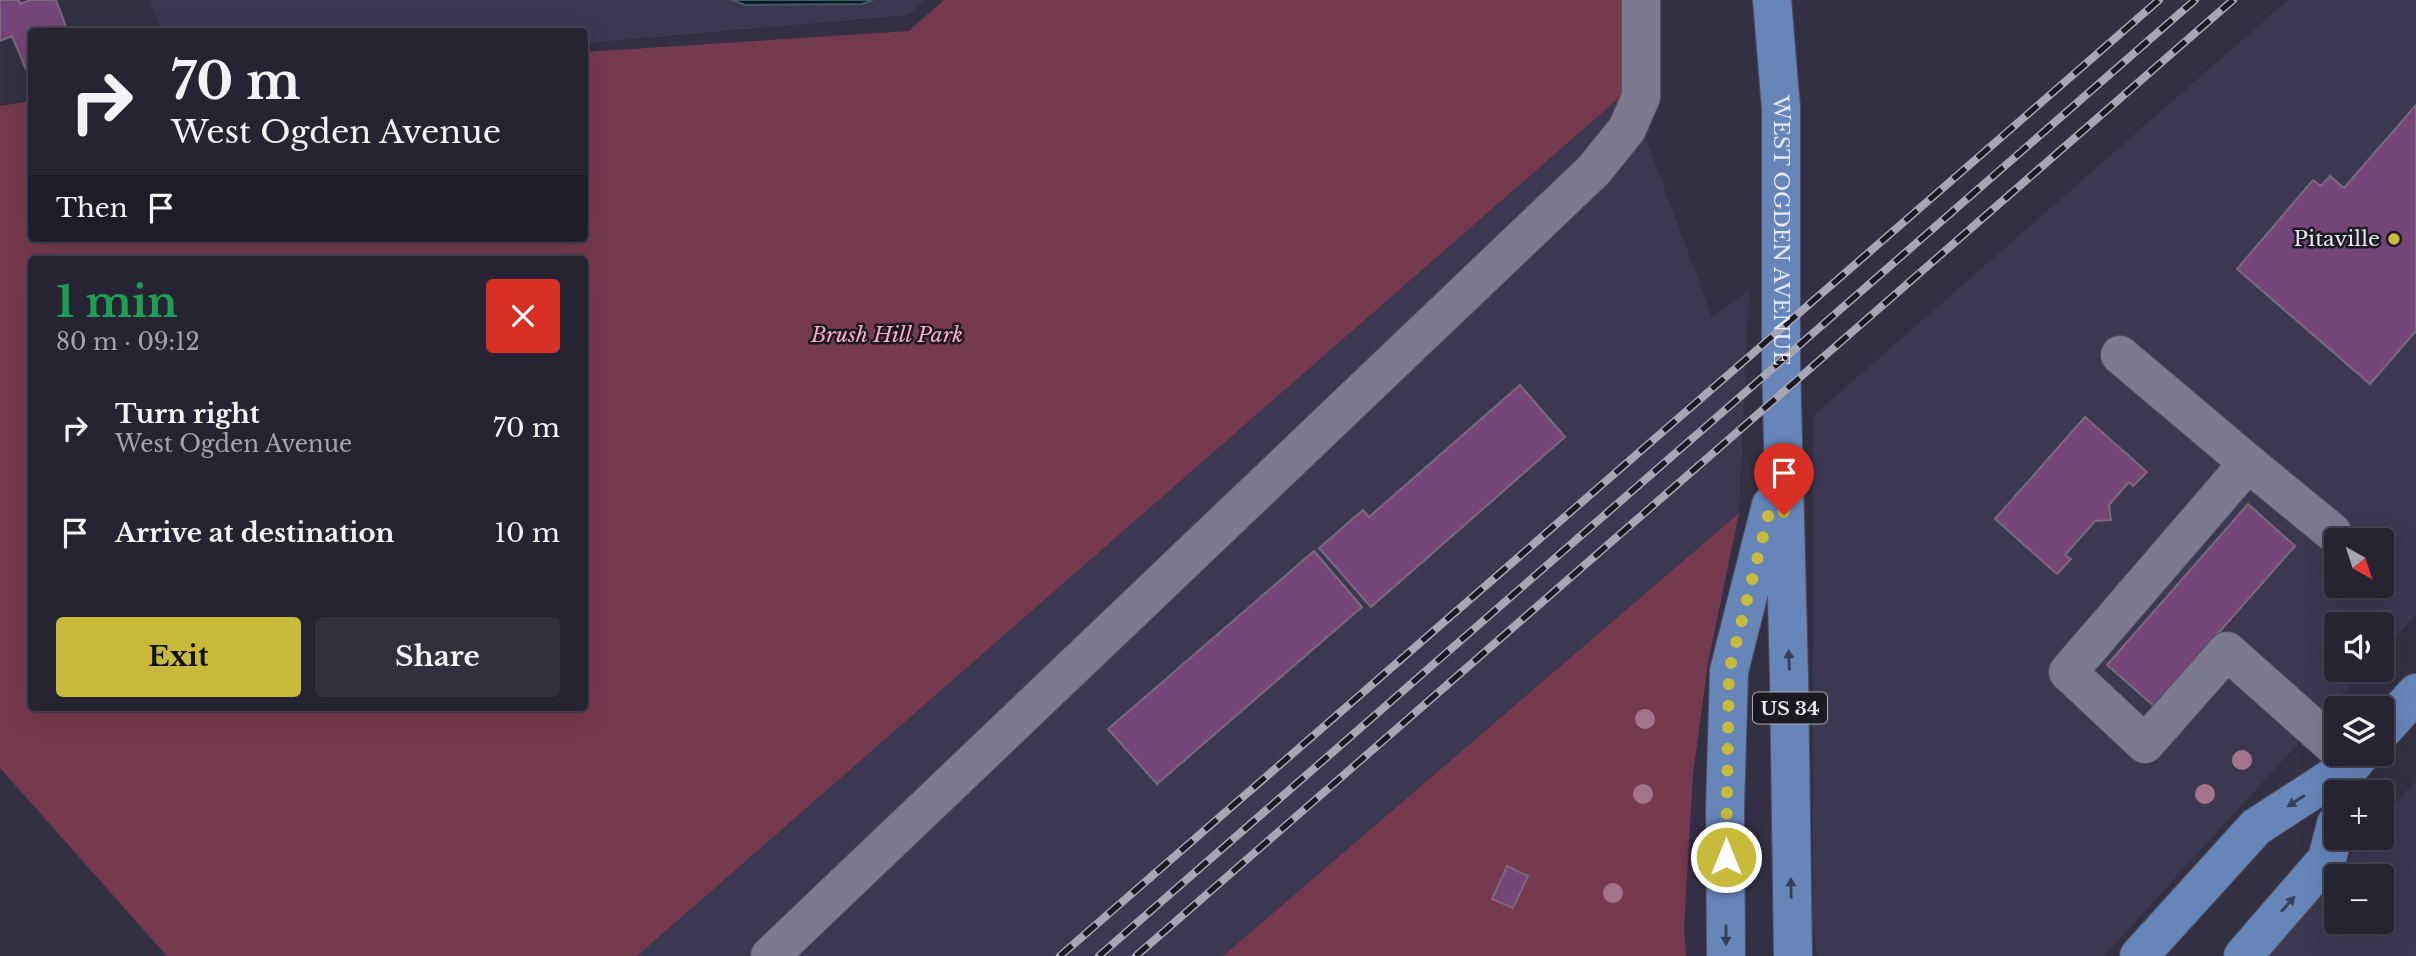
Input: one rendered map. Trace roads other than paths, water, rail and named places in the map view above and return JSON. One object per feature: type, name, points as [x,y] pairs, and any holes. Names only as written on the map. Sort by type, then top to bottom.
[{"type":"main road","name":"WEST OGDEN AVENUE","points":[[1772,0],[1781,108],[1782,461],[1789,678],[1793,956]]},
{"type":"main road","name":"WEST OGDEN AVENUE","points":[[1726,956],[1729,671],[1782,461]]},
{"type":"main road","points":[[2394,718],[2416,693]]},
{"type":"main road","points":[[2139,956],[2256,827],[2344,766]]},
{"type":"main road","points":[[2243,956],[2327,859],[2329,850]]},
{"type":"lane","points":[[770,956],[1594,170],[1627,129],[1641,97],[1641,0]]},
{"type":"lane","points":[[2120,355],[2327,528]]},
{"type":"lane","points":[[2248,463],[2068,672],[2145,744],[2227,651],[2324,741]]},
{"type":"water","points":[[731,0],[873,0],[862,4],[746,5]]},
{"type":"railway","points":[[1060,956],[2159,0]]},
{"type":"railway","points":[[1099,956],[2195,0]]},
{"type":"railway","points":[[1136,956],[2233,0]]},
{"type":"place","name":"Pitaville","points":[[2394,239]]},
{"type":"park label","name":"Brush Hill Park","points":[[887,335]]}]
